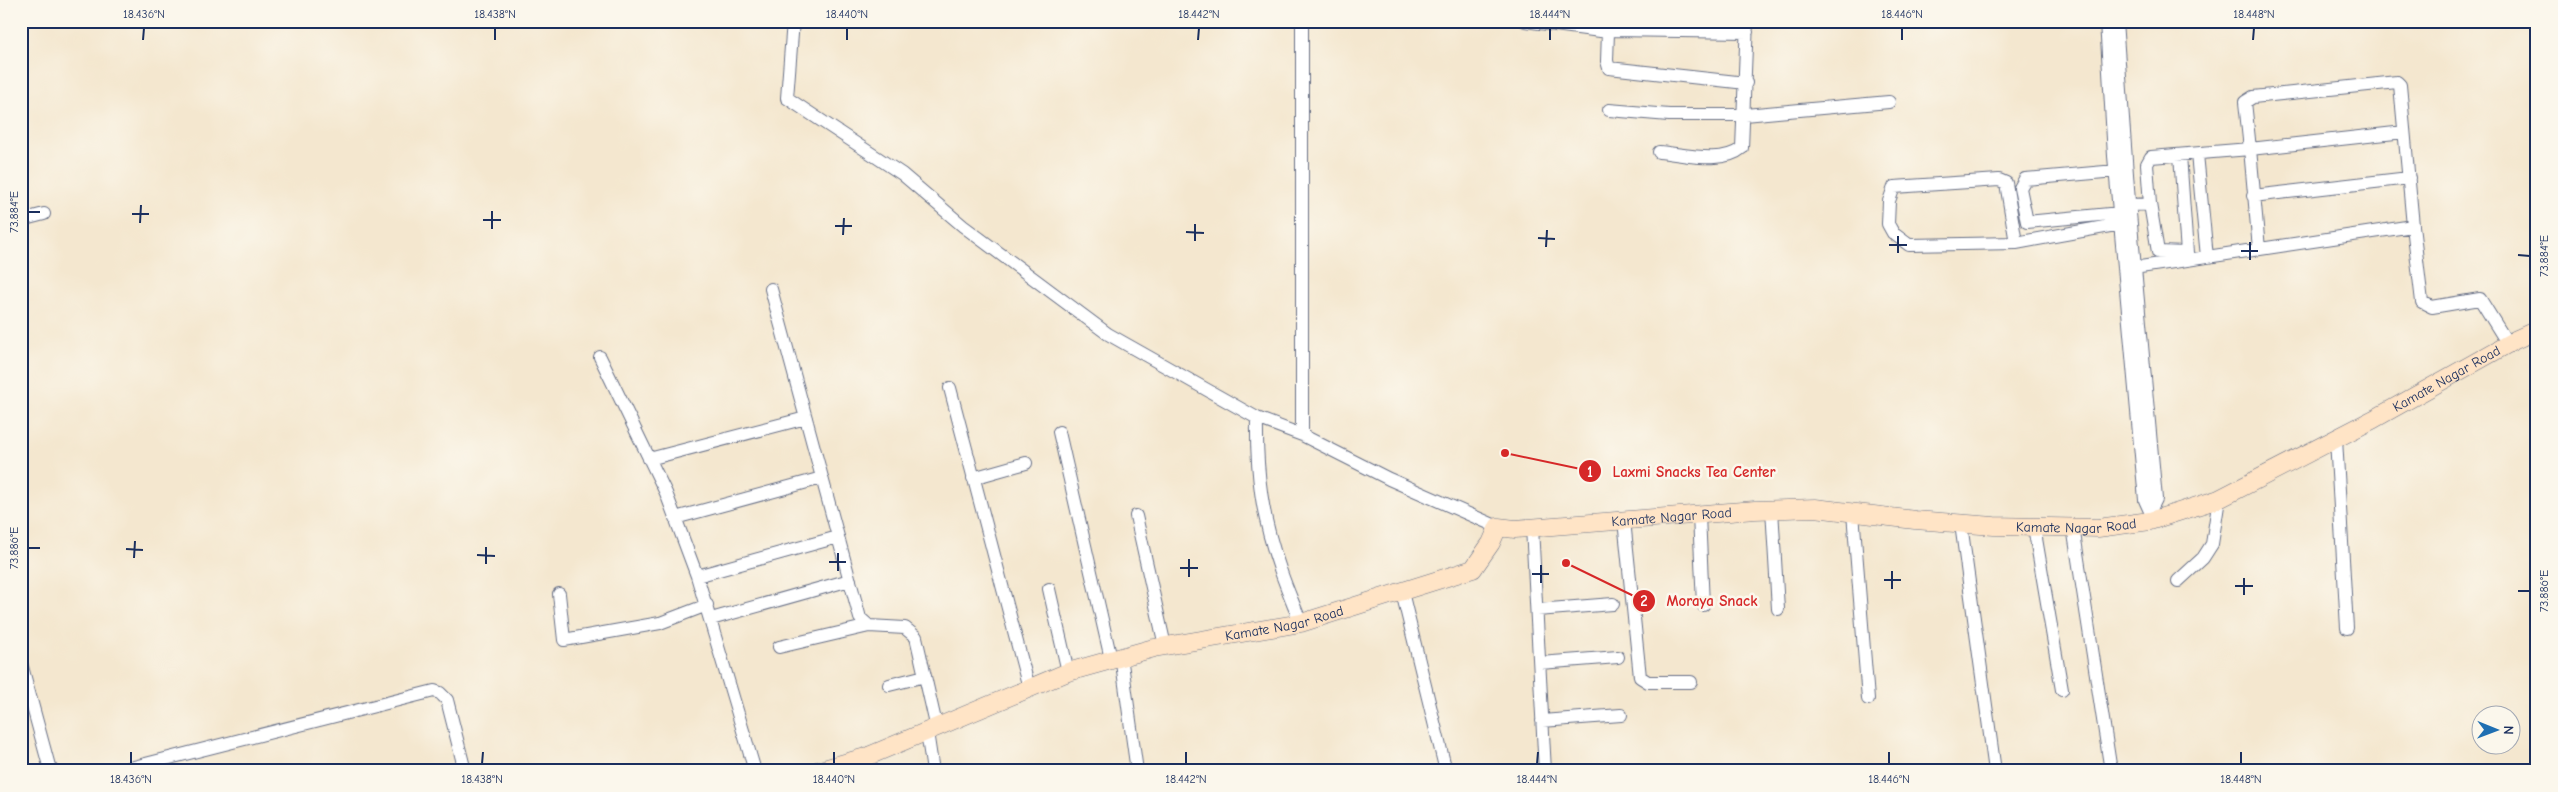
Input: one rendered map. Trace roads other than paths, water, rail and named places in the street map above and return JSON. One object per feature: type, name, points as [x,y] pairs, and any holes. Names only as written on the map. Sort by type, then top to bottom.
[{"type":"street","points":[[793,21],[787,98],[902,174],[963,226],[1108,334],[1256,418],[1302,435],[1446,505],[1498,527]]},
{"type":"street","points":[[1302,21],[1302,435]]},
{"type":"street","points":[[1525,21],[1608,32],[1747,27],[1745,115],[1742,148],[1734,155],[1719,157],[1659,152]]},
{"type":"street","points":[[2106,21],[2116,171],[2123,214],[2140,384],[2145,500],[2150,516]]},
{"type":"street","points":[[2116,21],[2123,214],[2129,269]]},
{"type":"street","points":[[1608,32],[1606,38],[1609,68],[1746,83]]},
{"type":"street","points":[[2259,249],[2245,102],[2248,98],[2391,81],[2400,85],[2422,302],[2432,306],[2480,299],[2508,344]]},
{"type":"street","points":[[1609,110],[1669,116],[1745,115],[1889,102]]},
{"type":"street","points":[[2180,155],[2187,253],[2158,252],[2150,204],[2148,159],[2180,155],[2250,149],[2404,132]]},
{"type":"street","points":[[2197,154],[2207,257]]},
{"type":"street","points":[[2116,171],[2025,179],[2020,188],[2027,222],[2123,214]]},
{"type":"street","points":[[2254,196],[2409,178]]},
{"type":"street","points":[[2016,243],[2006,184],[2000,180],[1894,187],[1889,201],[1888,224],[1893,233],[1908,245],[2016,243],[2123,214],[2150,204]]},
{"type":"street","points":[[21,220],[44,214]]},
{"type":"street","points":[[2129,269],[2413,226]]},
{"type":"street","points":[[771,289],[860,618],[869,626]]},
{"type":"street","name":"Kamate Nagar Road","points":[[817,771],[866,757],[1068,672],[1165,646],[1301,622],[1473,569],[1491,543],[1498,527],[1532,527],[1772,509],[1815,508],[1961,524],[2098,528],[2219,499],[2336,439],[2460,373],[2508,344],[2537,330]]},
{"type":"street","points":[[600,357],[649,459],[675,518],[697,576],[755,771]]},
{"type":"street","points":[[950,388],[1029,688]]},
{"type":"street","points":[[649,459],[806,418]]},
{"type":"street","points":[[1256,418],[1256,465],[1263,504],[1280,571],[1301,622]]},
{"type":"street","points":[[1059,432],[1116,658],[1137,771]]},
{"type":"street","points":[[2336,439],[2347,628]]},
{"type":"street","points":[[973,478],[1026,463]]},
{"type":"street","points":[[675,518],[822,478]]},
{"type":"street","points":[[2178,582],[2203,558],[2212,544],[2219,499]]},
{"type":"street","points":[[1772,509],[1778,609]]},
{"type":"street","points":[[1853,512],[1868,699]]},
{"type":"street","points":[[1699,515],[1703,605]]},
{"type":"street","points":[[1136,516],[1165,646]]},
{"type":"street","points":[[1624,520],[1640,678],[1648,682],[1691,682]]},
{"type":"street","points":[[1961,524],[1995,771]]},
{"type":"street","points":[[1532,527],[1545,771]]},
{"type":"street","points":[[2034,527],[2062,690]]},
{"type":"street","points":[[2073,528],[2111,771]]},
{"type":"street","points":[[697,576],[838,537]]},
{"type":"street","points":[[711,619],[850,580]]},
{"type":"street","points":[[1049,589],[1068,672]]},
{"type":"street","points":[[1402,592],[1446,771]]},
{"type":"street","points":[[559,594],[564,640],[660,623],[707,605]]},
{"type":"street","points":[[1537,610],[1613,604]]},
{"type":"street","points":[[779,648],[869,626],[905,628],[913,633],[916,637],[925,676],[932,730],[933,771]]},
{"type":"street","points":[[1540,663],[1618,657]]},
{"type":"street","points":[[21,663],[38,730],[49,766],[53,771]]},
{"type":"street","points":[[889,685],[925,676]]},
{"type":"street","points":[[118,771],[434,691],[440,693],[447,700],[464,771]]},
{"type":"street","points":[[1542,721],[1621,715]]},
{"type":"place","name":"Laxmi Snacks Tea Center","points":[[1505,453]]},
{"type":"place","name":"Moraya Snack","points":[[1566,563]]}]
